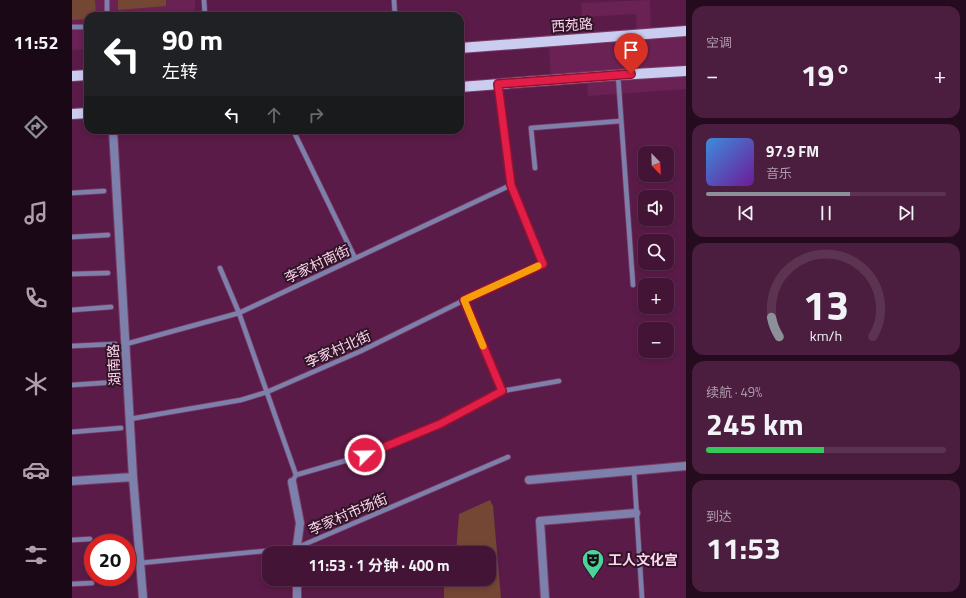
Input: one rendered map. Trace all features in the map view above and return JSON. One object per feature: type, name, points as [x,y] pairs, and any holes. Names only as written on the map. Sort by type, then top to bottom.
[{"type":"main road","name":"西苑路","points":[[464,48],[686,31]]},
{"type":"main road","points":[[464,87],[686,71]]},
{"type":"main road","points":[[72,76],[84,75]]},
{"type":"main road","points":[[72,114],[84,113]]},
{"type":"street","name":"湖南路","points":[[113,134],[133,477],[143,598]]},
{"type":"street","points":[[529,480],[686,466]]},
{"type":"street","points":[[72,481],[133,477]]},
{"type":"street","points":[[294,479],[300,523],[297,546]]},
{"type":"street","points":[[545,598],[540,521],[636,513]]},
{"type":"street","points":[[297,586],[297,598]]},
{"type":"lane","points":[[107,0],[108,12]]},
{"type":"lane","points":[[204,0],[205,12]]},
{"type":"lane","points":[[394,0],[395,12]]},
{"type":"lane","points":[[72,27],[84,27]]},
{"type":"lane","points":[[618,75],[633,285]]},
{"type":"lane","points":[[498,84],[511,185]]},
{"type":"lane","points":[[535,168],[531,128],[621,121]]},
{"type":"lane","points":[[295,134],[355,258]]},
{"type":"lane","name":"李家村南街","points":[[126,344],[239,313],[511,185]]},
{"type":"lane","name":"李家村北街","points":[[130,419],[241,400],[267,392],[361,351],[464,300],[543,264],[511,185]]},
{"type":"lane","points":[[72,193],[104,192]]},
{"type":"lane","points":[[72,237],[108,235]]},
{"type":"lane","points":[[220,268],[239,313],[267,392],[294,479],[365,455],[440,424],[502,391],[560,381]]},
{"type":"lane","points":[[72,274],[108,273]]},
{"type":"lane","points":[[464,300],[502,391]]},
{"type":"lane","points":[[72,310],[111,307]]},
{"type":"lane","points":[[72,346],[115,344]]},
{"type":"lane","points":[[72,385],[116,382]]},
{"type":"lane","points":[[72,432],[121,428]]},
{"type":"lane","name":"李家村市场街","points":[[307,546],[508,457]]},
{"type":"lane","points":[[634,471],[642,598]]},
{"type":"lane","points":[[72,540],[84,539]]},
{"type":"lane","name":"李家村市场街","points":[[140,563],[262,554]]},
{"type":"lane","points":[[72,584],[84,583]]},
{"type":"shaded area","points":[[72,0],[195,0],[195,12],[84,12],[84,49],[72,50]]},
{"type":"shaded area","points":[[72,0],[95,0],[96,12],[84,12],[84,19],[72,20]]},
{"type":"shaded area","points":[[118,0],[166,0],[166,6],[118,10]]},
{"type":"shaded area","points":[[650,0],[651,39],[686,36],[686,89],[588,96],[587,82],[673,76],[551,79],[549,45],[637,40],[636,14],[582,17],[581,3]]},
{"type":"shaded area","points":[[490,500],[493,506],[501,598],[444,598],[444,586],[496,586],[496,546],[457,546],[459,514]]},
{"type":"slow traffic","points":[[483,346],[464,300],[538,266]]},
{"type":"place","name":"工人文化宫","points":[[593,580]]},
{"type":"route","points":[[365,455],[440,424],[502,391],[464,300],[543,264],[511,185],[498,84],[631,74]]}]
